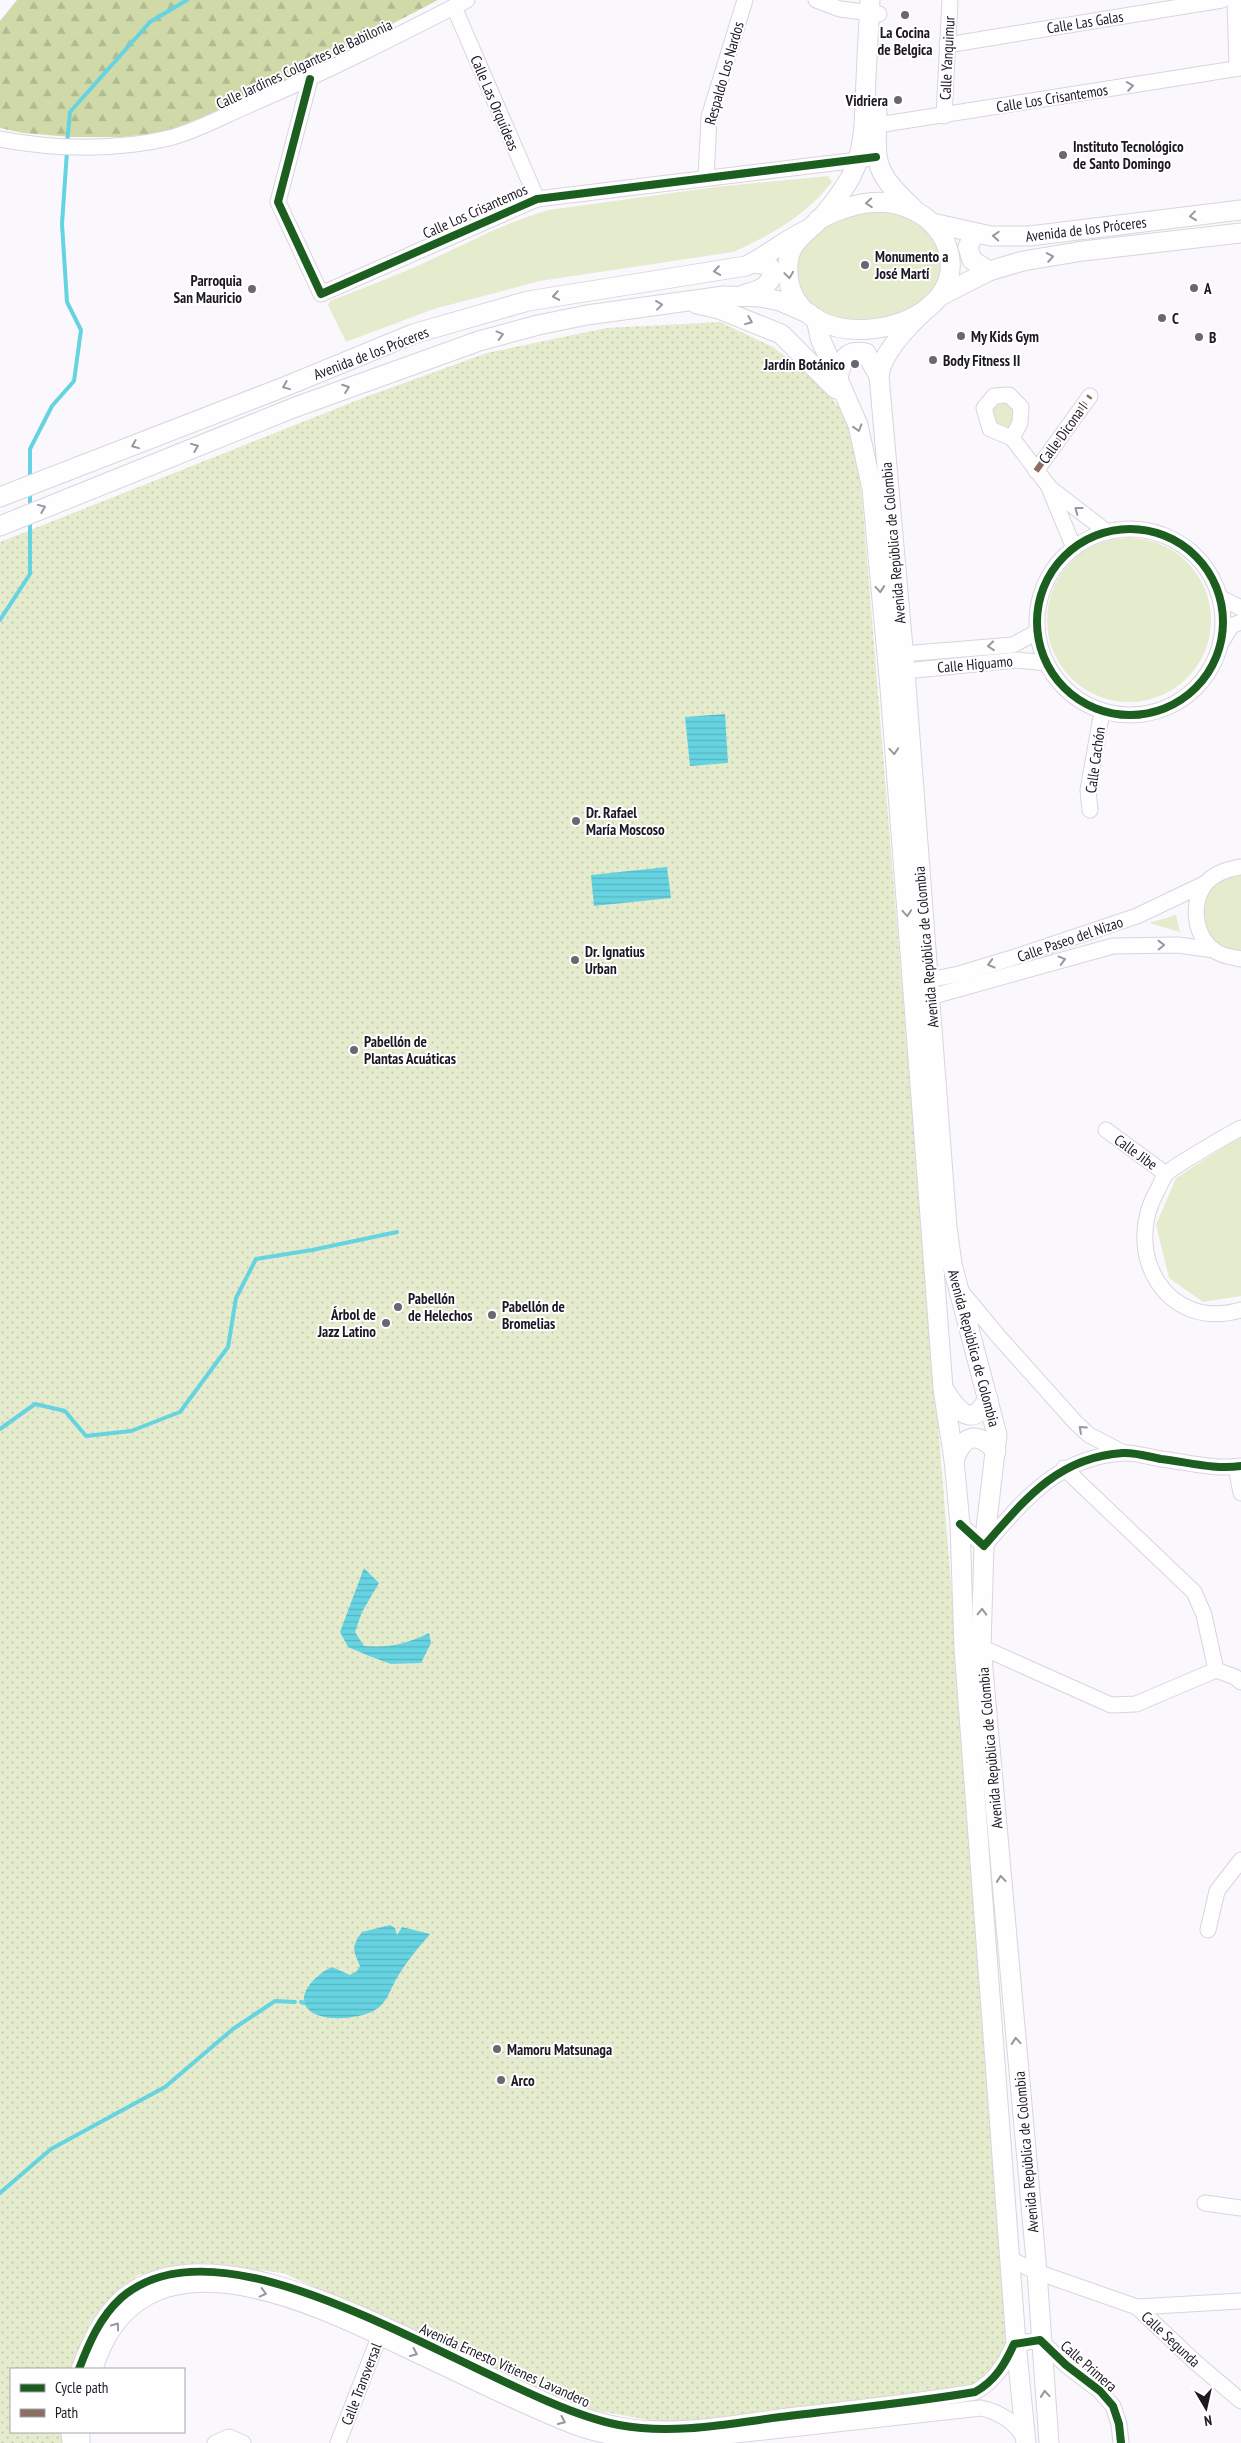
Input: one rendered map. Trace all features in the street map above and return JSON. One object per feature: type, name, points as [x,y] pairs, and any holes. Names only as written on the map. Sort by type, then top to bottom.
[{"type":"main road","points":[[867,158],[880,170],[892,190],[942,235],[950,257],[950,269],[947,283],[937,299],[903,322],[869,329],[852,330],[838,328],[813,316],[799,304],[793,293],[788,266],[791,250],[867,158],[870,127],[874,7]]},
{"type":"main road","points":[[812,225],[845,207],[876,202],[906,206],[926,219]]},
{"type":"main road","name":"Avenida de los Próceres","points":[[926,219],[974,234],[1030,236],[1241,210]]},
{"type":"main road","name":"Avenida de los Próceres","points":[[0,497],[77,469],[413,334],[528,301],[730,269],[753,263],[812,225]]},
{"type":"main road","name":"Avenida de los Próceres","points":[[937,299],[989,271],[1023,261],[1083,251],[1241,233]]},
{"type":"main road","points":[[974,234],[968,247],[972,260],[989,271]]},
{"type":"main road","points":[[741,295],[761,289],[772,278],[773,272],[768,265],[753,263]]},
{"type":"main road","name":"Avenida de los Próceres","points":[[0,526],[293,408],[479,341],[538,325],[588,315],[741,295],[780,301],[813,316]]},
{"type":"main road","name":"Avenida República de Colombia","points":[[937,299],[888,350],[880,368],[879,376],[904,662],[947,1227],[952,1264],[997,1435],[984,1546],[981,1647],[1037,2272],[1040,2340],[1049,2443]]},
{"type":"main road","points":[[686,302],[719,309],[781,334],[821,372],[846,400]]},
{"type":"main road","name":"Avenida República de Colombia","points":[[813,316],[820,338],[858,425],[872,489],[891,706],[943,1388],[954,1460],[960,1524],[964,1648],[1025,2443]]},
{"type":"main road","points":[[838,378],[843,360],[847,354],[853,352],[866,353],[879,376]]},
{"type":"main road","points":[[943,1388],[955,1407],[964,1414],[972,1415],[978,1413],[988,1398]]},
{"type":"main road","points":[[954,1460],[968,1439],[978,1438],[986,1440],[996,1451]]},
{"type":"street","name":"Respaldo Los Nardos","points":[[706,178],[709,117],[746,0]]},
{"type":"street","points":[[816,0],[840,9],[874,7]]},
{"type":"street","name":"Calle Yanquimur","points":[[944,116],[950,0]]},
{"type":"street","name":"Calle Las Galas","points":[[947,45],[1222,0]]},
{"type":"street","points":[[1234,0],[1239,68]]},
{"type":"street","name":"Calle Jardines Colgantes de Babilonia","points":[[0,139],[30,144],[86,146],[148,142],[187,133],[310,79],[461,4]]},
{"type":"street","name":"Calle Las Orquídeas","points":[[461,4],[537,199]]},
{"type":"street","name":"Calle Los Crisantemos","points":[[870,127],[1239,68]]},
{"type":"street","name":"Calle Los Crisantemos","points":[[310,79],[278,202],[321,294],[537,199],[867,158]]},
{"type":"street","name":"Calle Dicona I","points":[[1036,471],[1090,396]]},
{"type":"street","points":[[1012,438],[1050,488],[1107,532]]},
{"type":"street","points":[[1050,488],[1074,548]]},
{"type":"street","points":[[1221,644],[1224,620],[1221,598],[1209,571],[1189,550],[1164,535],[1136,529],[1107,532],[1090,538],[1074,548],[1057,564],[1044,585],[1038,608],[1037,632],[1046,663],[1060,684],[1079,701],[1102,711],[1131,715],[1146,714],[1167,708],[1186,697],[1202,682],[1214,664],[1221,644],[1231,626],[1241,622]]},
{"type":"street","points":[[1221,598],[1241,608]]},
{"type":"street","name":"Calle Higuamo","points":[[904,662],[1013,645],[1037,632]]},
{"type":"street","name":"Calle Higuamo","points":[[904,662],[1017,660],[1046,663]]},
{"type":"street","name":"Calle Cachón","points":[[1090,810],[1088,790],[1102,711]]},
{"type":"street","name":"Calle Paseo del Nizao","points":[[930,988],[959,974],[1137,916],[1234,868],[1241,855]]},
{"type":"street","points":[[1206,883],[1200,894],[1196,909],[1197,925],[1204,939],[1214,950]]},
{"type":"street","name":"Calle Paseo del Nizao","points":[[930,988],[1113,946],[1178,945],[1214,950],[1227,956],[1241,959]]},
{"type":"street","points":[[1241,1128],[1166,1174],[1148,1206],[1145,1238],[1149,1266],[1164,1293],[1188,1309],[1224,1315],[1241,1310]]},
{"type":"street","name":"Calle Jibe","points":[[1106,1130],[1166,1174]]},
{"type":"street","points":[[958,1287],[999,1337],[1089,1435],[1124,1453],[1216,1467],[1238,1466],[1241,1493]]},
{"type":"street","points":[[960,1524],[984,1546],[1044,1482],[1064,1468],[1091,1459],[1124,1453]]},
{"type":"street","points":[[1064,1468],[1194,1592],[1204,1615],[1216,1670]]},
{"type":"street","points":[[981,1647],[1111,1705],[1136,1704],[1216,1670],[1239,1678]]},
{"type":"street","points":[[1208,1930],[1217,1891],[1241,1860]]},
{"type":"street","points":[[1205,2204],[1241,2208]]},
{"type":"street","name":"Calle Segunda","points":[[1010,2259],[1037,2272],[1137,2307],[1194,2361],[1241,2401]]},
{"type":"street","name":"Avenida Ernesto Vitienes Lavandero","points":[[80,2368],[94,2334],[122,2298],[153,2280],[188,2272],[235,2274],[284,2285],[542,2405],[620,2425],[719,2431],[831,2418],[981,2408],[1003,2416],[1018,2431],[1025,2443]]},
{"type":"street","name":"Avenida Ernesto Vitienes Lavandero","points":[[95,2368],[113,2329],[134,2305],[163,2290],[200,2283],[245,2289],[296,2302],[382,2331]]},
{"type":"street","points":[[1137,2307],[1241,2301]]},
{"type":"street","name":"Calle Transversal","points":[[338,2443],[382,2331]]},
{"type":"street","points":[[1016,2343],[1040,2340]]},
{"type":"street","name":"Calle Primera","points":[[1040,2340],[1066,2365],[1100,2391],[1113,2406],[1119,2424],[1122,2443]]},
{"type":"street","name":"Avenida Ernesto Vitienes Lavandero","points":[[831,2418],[975,2392],[993,2379],[1005,2364],[1016,2343]]},
{"type":"street","points":[[215,2443],[229,2437],[243,2443]]},
{"type":"green space","points":[[17,0],[438,0],[250,98],[169,132],[122,137],[72,137],[23,133],[0,128],[0,21]]},
{"type":"green space","points":[[828,176],[832,182],[800,214],[761,239],[733,252],[540,281],[434,309],[346,342],[328,305],[330,301],[415,267],[498,228],[549,210],[715,187]]},
{"type":"green space","points":[[878,209],[902,213],[924,224],[943,251],[938,283],[909,312],[859,323],[821,313],[802,296],[794,275],[800,243],[833,216]]},
{"type":"green space","points":[[720,322],[773,347],[820,383],[841,410],[855,441],[862,498],[980,1936],[1010,2340],[999,2363],[973,2387],[827,2410],[665,2423],[572,2406],[283,2273],[203,2263],[138,2275],[90,2323],[75,2368],[10,2368],[10,2433],[65,2433],[66,2443],[0,2443],[0,542],[368,396],[487,353],[606,328]]},
{"type":"green space","points":[[1003,401],[1015,407],[1016,421],[1005,430],[992,424],[991,409]]},
{"type":"green space","points":[[1129,538],[1153,542],[1174,552],[1187,562],[1197,575],[1207,596],[1211,620],[1207,644],[1197,665],[1187,678],[1174,688],[1153,698],[1129,702],[1105,698],[1084,688],[1071,678],[1061,665],[1051,644],[1047,620],[1051,596],[1061,575],[1071,562],[1084,552],[1105,542]]},
{"type":"green space","points":[[1241,874],[1241,953],[1222,953],[1198,920],[1200,909],[1206,894],[1215,883]]},
{"type":"green space","points":[[1176,915],[1180,932],[1149,923]]},
{"type":"green space","points":[[1241,1136],[1241,1296],[1203,1302],[1169,1278],[1156,1225],[1176,1178]]},
{"type":"water","points":[[725,714],[728,763],[690,766],[685,717]]},
{"type":"water","points":[[667,867],[671,898],[594,906],[591,875]]},
{"type":"water","points":[[364,1568],[379,1583],[362,1612],[355,1632],[364,1646],[389,1646],[413,1640],[429,1633],[431,1643],[421,1663],[391,1664],[348,1647],[340,1632]]},
{"type":"water","points":[[390,1925],[395,1928],[397,1935],[402,1927],[430,1934],[405,1965],[387,1998],[381,2005],[372,2012],[343,2018],[323,2017],[309,2010],[304,1998],[306,1991],[315,1979],[332,1967],[350,1975],[357,1971],[360,1966],[354,1949],[356,1941],[362,1932]]},
{"type":"waterway","points":[[67,144],[70,112],[150,22],[187,0]]},
{"type":"waterway","points":[[30,479],[30,449],[52,406],[74,381],[81,330],[67,302],[62,224],[67,151]]},
{"type":"waterway","points":[[30,491],[30,509]]},
{"type":"waterway","points":[[0,620],[30,574],[30,521]]},
{"type":"waterway","points":[[0,1429],[35,1404],[65,1411],[86,1436],[131,1431],[180,1412],[228,1347],[236,1298],[256,1259],[312,1250],[397,1232]]},
{"type":"waterway","points":[[0,2193],[51,2149],[165,2087],[233,2029],[275,2001],[295,2002]]},
{"type":"marked path","points":[[1036,471],[1090,396]]},
{"type":"cycle path","points":[[310,79],[278,202],[321,294],[537,199],[876,157]]},
{"type":"cycle path","points":[[1121,529],[1139,529],[1166,536],[1196,556],[1216,586],[1223,613],[1223,622],[1223,631],[1216,658],[1196,688],[1166,708],[1139,715],[1121,715],[1103,711],[1086,704],[1071,694],[1058,681],[1048,666],[1041,649],[1037,631],[1037,613],[1041,595],[1048,578],[1058,563],[1071,550],[1086,540],[1103,533],[1121,529]]},
{"type":"cycle path","points":[[960,1524],[984,1546],[1028,1497],[1044,1484],[1061,1472],[1100,1456],[1128,1453],[1211,1466],[1241,1466]]},
{"type":"cycle path","points":[[79,2368],[101,2322],[121,2298],[170,2274],[229,2273],[295,2289],[366,2316],[505,2382],[567,2409],[619,2425],[639,2428],[680,2429],[720,2425],[902,2403],[975,2392],[988,2383],[999,2371],[1014,2344],[1040,2340],[1066,2365],[1100,2391],[1113,2406],[1119,2424],[1121,2443]]},
{"type":"place","name":"La Cocina de Belgica","points":[[905,15]]},
{"type":"place","name":"Vidriera","points":[[898,100]]},
{"type":"place","name":"Instituto Tecnológico de Santo Domingo","points":[[1063,155]]},
{"type":"place","name":"Monumento a José Martí","points":[[865,265]]},
{"type":"place","name":"A","points":[[1194,288]]},
{"type":"place","name":"Parroquia San Mauricio","points":[[252,289]]},
{"type":"place","name":"C","points":[[1162,318]]},
{"type":"place","name":"My Kids Gym","points":[[961,336]]},
{"type":"place","name":"B","points":[[1199,337]]},
{"type":"place","name":"Body Fitness II","points":[[933,360]]},
{"type":"place","name":"Jardín Botánico","points":[[855,364]]},
{"type":"place","name":"Dr. Rafael María Moscoso","points":[[576,821]]},
{"type":"place","name":"Dr. Ignatius Urban","points":[[575,960]]},
{"type":"place","name":"Pabellón de Plantas Acuáticas","points":[[354,1050]]},
{"type":"place","name":"Pabellón de Helechos","points":[[398,1307]]},
{"type":"place","name":"Pabellón de Bromelias","points":[[492,1315]]},
{"type":"place","name":"Árbol de Jazz Latino","points":[[386,1323]]},
{"type":"place","name":"Mamoru Matsunaga","points":[[497,2049]]},
{"type":"place","name":"Arco","points":[[501,2080]]}]
